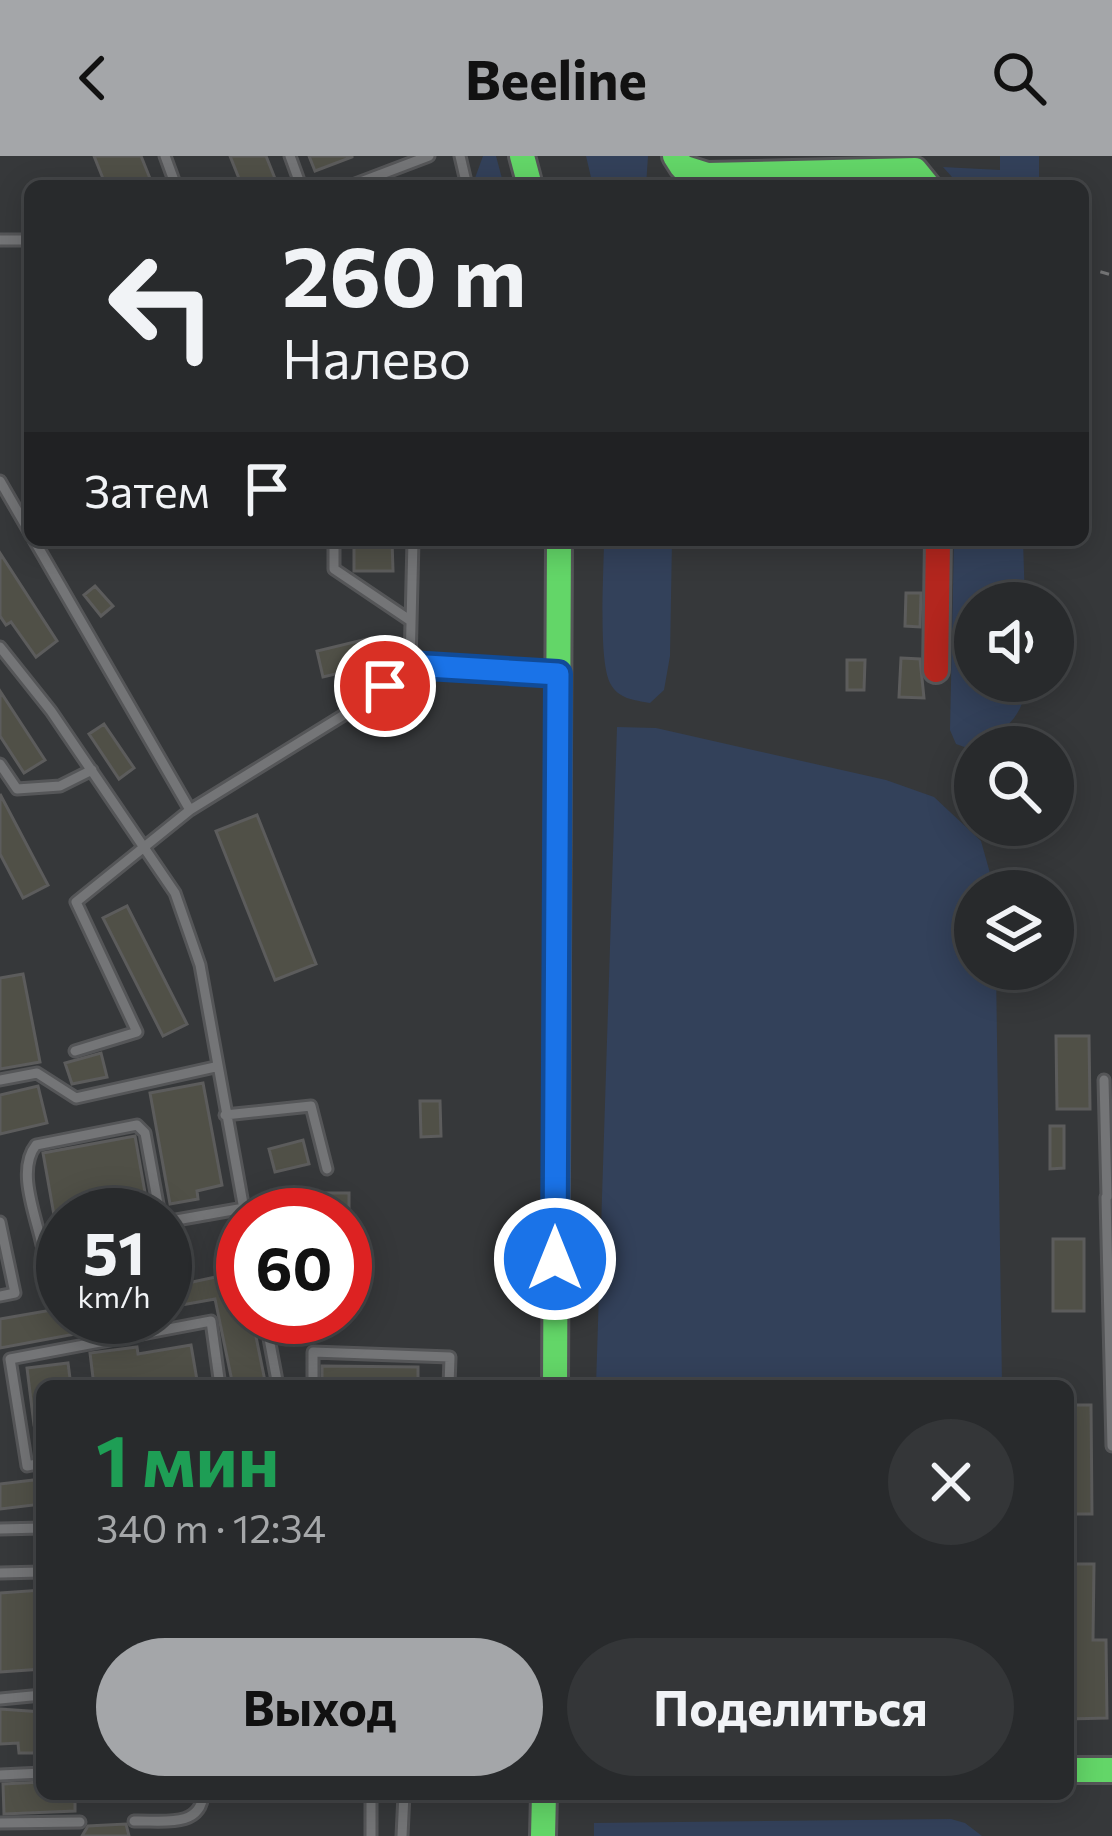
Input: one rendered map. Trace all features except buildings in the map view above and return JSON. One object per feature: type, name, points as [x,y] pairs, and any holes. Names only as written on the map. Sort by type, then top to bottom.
[{"type":"main road","points":[[675,156],[682,167],[706,175],[921,178]]},
{"type":"main road","points":[[555,1380],[559,546]]},
{"type":"main road","points":[[936,670],[938,546]]},
{"type":"main road","points":[[1074,1770],[1112,1770]]},
{"type":"main road","points":[[543,1836],[544,1800]]},
{"type":"lane","points":[[389,156],[394,170]]},
{"type":"lane","points":[[366,180],[429,156]]},
{"type":"lane","points":[[0,481],[24,523]]},
{"type":"lane","points":[[37,546],[190,809]]},
{"type":"lane","points":[[334,546],[334,569],[411,621]]},
{"type":"lane","points":[[75,1051],[137,1032],[76,902],[190,809],[402,679],[410,665],[413,546]]},
{"type":"lane","points":[[0,647],[92,770],[175,893],[200,965],[239,1188]]},
{"type":"lane","points":[[410,665],[558,674]]},
{"type":"lane","points":[[0,764],[17,790],[60,786],[92,770]]},
{"type":"lane","points":[[0,1080],[37,1073],[76,1098],[215,1067]]},
{"type":"lane","points":[[1103,1081],[1112,1446]]},
{"type":"lane","points":[[225,1115],[310,1106],[327,1169]]},
{"type":"lane","points":[[36,1217],[27,1176],[29,1154],[36,1145],[137,1126],[145,1133],[156,1188]]},
{"type":"lane","points":[[0,1222],[16,1293],[0,1296]]},
{"type":"lane","points":[[36,1464],[27,1466],[5,1360],[211,1321],[219,1380]]},
{"type":"lane","points":[[270,1344],[277,1380]]},
{"type":"lane","points":[[313,1380],[313,1352],[450,1357],[448,1380]]},
{"type":"lane","points":[[0,1529],[36,1528]]},
{"type":"lane","points":[[0,1573],[36,1572]]},
{"type":"lane","points":[[0,1699],[36,1696]]},
{"type":"lane","points":[[0,1775],[36,1773]]},
{"type":"lane","points":[[134,1822],[189,1820],[200,1810],[201,1800]]},
{"type":"lane","points":[[371,1800],[371,1836]]},
{"type":"lane","points":[[402,1836],[404,1800]]},
{"type":"lane","points":[[0,1823],[80,1822]]},
{"type":"shaded area","points":[[483,156],[496,156],[502,180],[475,178]]},
{"type":"shaded area","points":[[586,156],[648,156],[646,180],[592,180]]},
{"type":"shaded area","points":[[1000,156],[1039,156],[1039,180],[955,180],[943,167],[1000,170]]},
{"type":"shaded area","points":[[604,546],[672,546],[670,656],[664,690],[650,703],[627,698],[610,683],[603,635]]},
{"type":"shaded area","points":[[954,546],[1023,546],[1024,582],[954,582],[954,702],[1022,702],[1006,726],[954,726],[954,739],[950,730]]},
{"type":"shaded area","points":[[617,727],[656,728],[886,780],[934,797],[954,816],[954,846],[982,846],[989,870],[954,870],[954,990],[996,990],[1002,1380],[596,1380]]},
{"type":"shaded area","points":[[951,1819],[982,1836],[594,1836],[594,1823]]},
{"type":"traffic: fast","points":[[522,156],[528,180]]},
{"type":"traffic: fast","points":[[675,156],[682,167],[707,175],[915,170],[923,180]]},
{"type":"traffic: fast","points":[[555,1380],[559,546]]},
{"type":"traffic: fast","points":[[1074,1770],[1112,1770]]},
{"type":"traffic: fast","points":[[543,1836],[544,1800]]},
{"type":"traffic: jam","points":[[936,670],[938,546]]},
{"type":"route","points":[[385,686],[402,679],[410,665],[558,674],[555,1259]]}]
